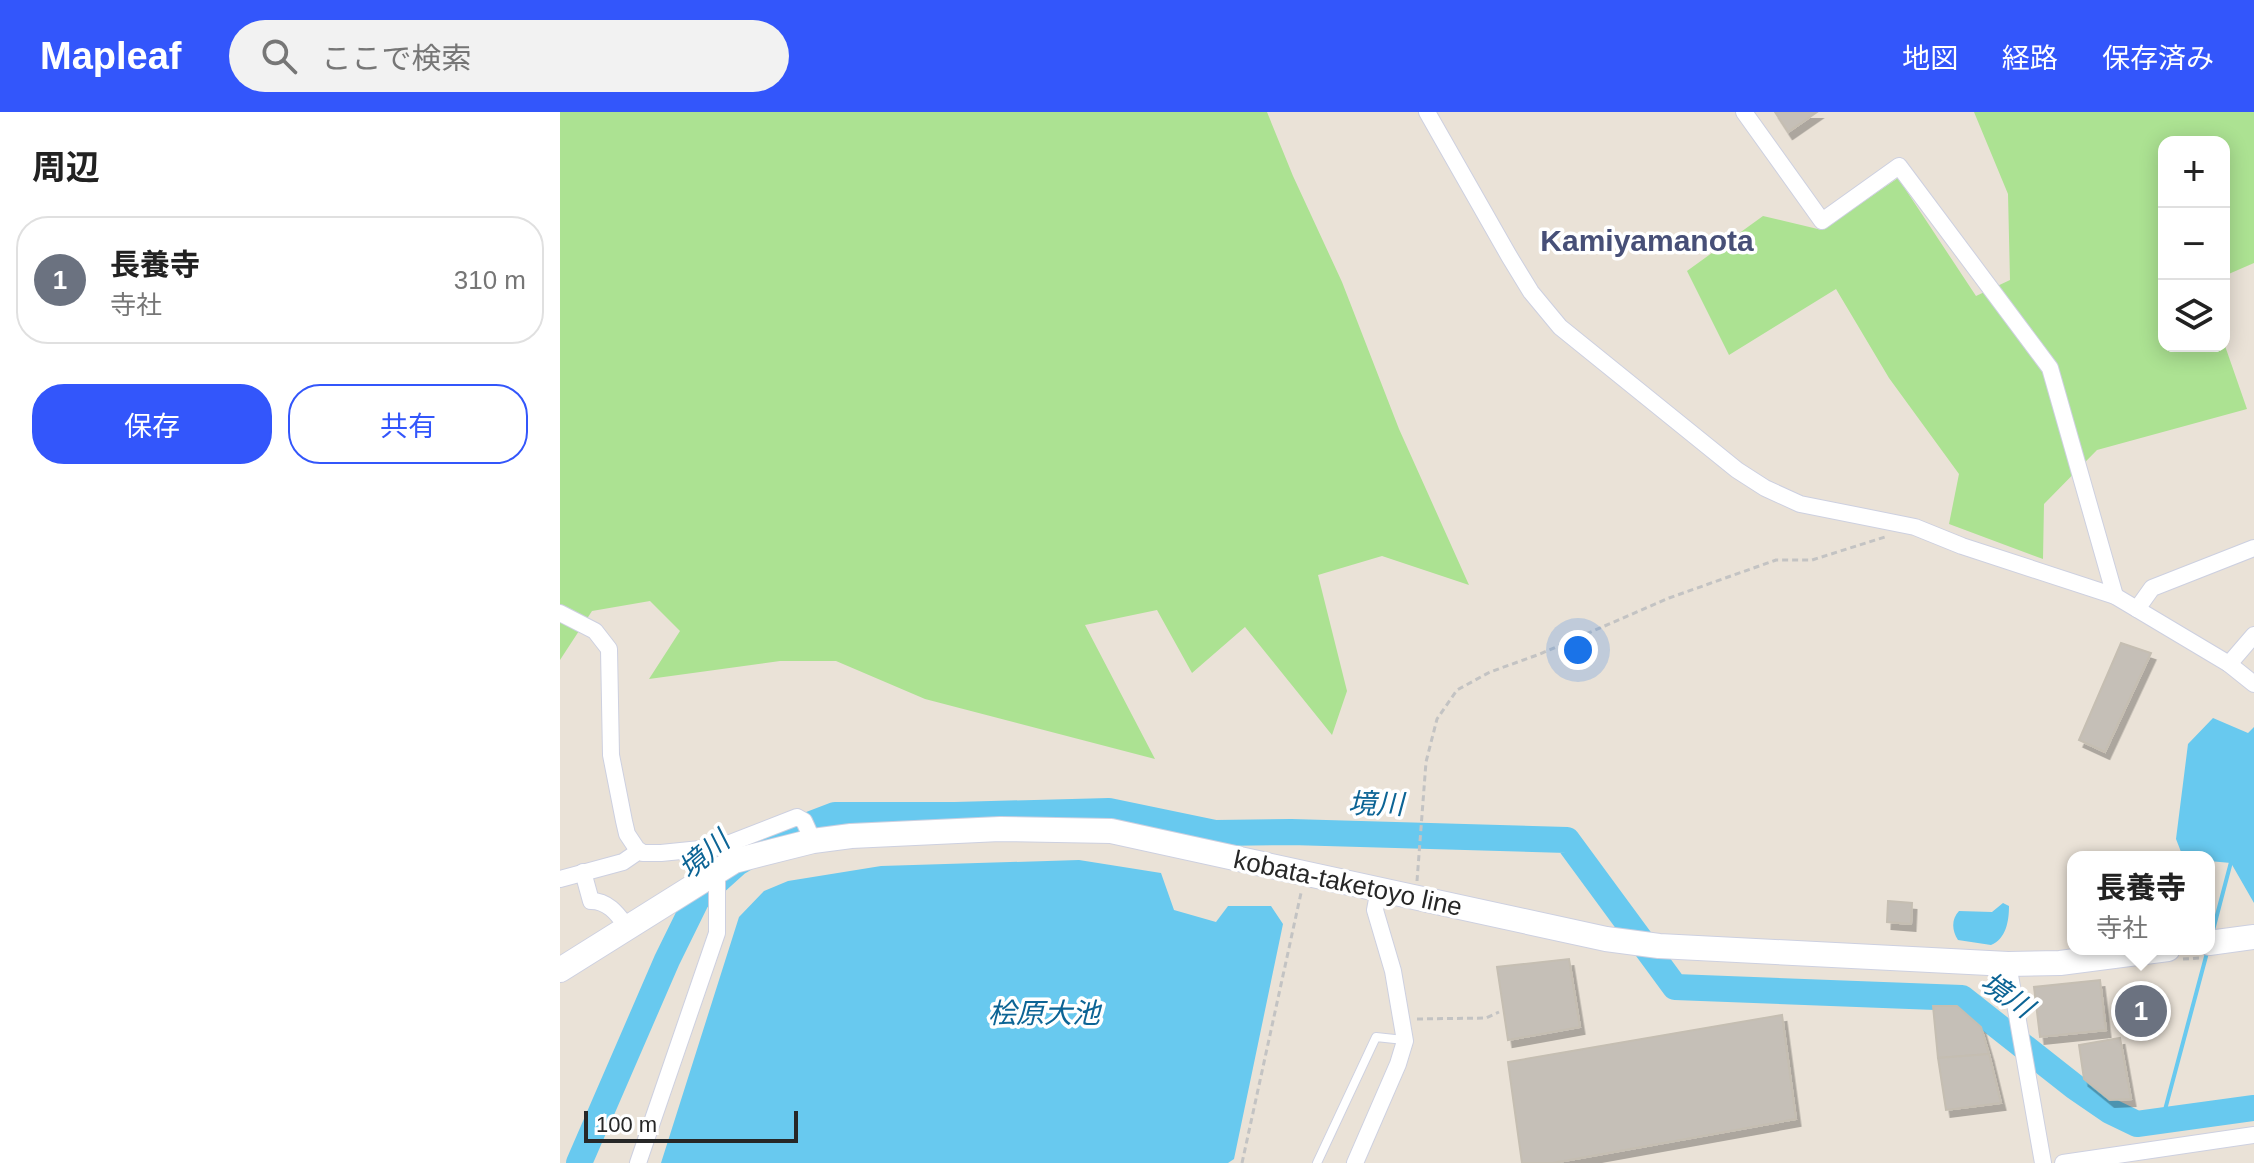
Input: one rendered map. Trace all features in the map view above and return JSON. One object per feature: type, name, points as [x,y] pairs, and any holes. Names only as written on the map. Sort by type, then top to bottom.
[{"type":"main road","name":"kobata-taketoyo line","points":[[560,970],[734,861],[813,841],[851,836],[1000,829],[1111,831],[1606,939],[1659,946],[2008,964],[2060,963],[2122,955]]},
{"type":"main road","points":[[2215,942],[2254,937]]},
{"type":"street","points":[[1427,112],[1531,292],[1560,327],[1737,470],[1765,488],[1800,504],[1915,527],[1962,546],[2115,596],[2229,664],[2254,684]]},
{"type":"street","points":[[1744,112],[1822,221],[1899,166],[2050,368],[2115,596]]},
{"type":"street","points":[[2137,609],[2152,588],[2254,548]]},
{"type":"street","points":[[560,613],[595,631],[609,649],[611,755],[627,834],[639,851]]},
{"type":"street","points":[[2229,664],[2254,635]]},
{"type":"street","points":[[560,879],[623,862],[639,851],[661,853],[720,847],[797,817],[804,821],[813,841]]},
{"type":"street","points":[[583,872],[591,901],[599,901],[612,908],[628,928]]},
{"type":"street","points":[[638,1163],[717,933],[717,873]]},
{"type":"street","points":[[1355,1163],[1405,1041],[1393,971],[1375,910],[1379,889]]},
{"type":"street","points":[[2008,964],[2043,1163]]},
{"type":"street","points":[[2063,1163],[2254,1135]]},
{"type":"lane","points":[[1317,1163],[1376,1037],[1405,1041]]},
{"type":"path","points":[[1416,898],[1426,762],[1437,719],[1457,690],[1490,672],[1696,588],[1776,560],[1812,560],[1886,537]]},
{"type":"path","points":[[1242,1163],[1304,881]]},
{"type":"path","points":[[1401,1019],[1486,1018],[1499,1012]]},
{"type":"green space","points":[[560,112],[1267,112],[1342,282],[1399,429],[1469,585],[1382,556],[1318,575],[1347,691],[1332,735],[1245,627],[1192,673],[1157,610],[1085,625],[1155,759],[925,699],[836,661],[780,661],[649,679],[680,631],[650,601],[592,611],[560,660]]},
{"type":"green space","points":[[1974,112],[2254,112],[2254,263],[2230,273],[2230,136],[2158,136],[2158,352],[2227,352],[2247,409],[2097,450],[2044,504],[2043,559],[1949,524],[1959,474],[1889,378],[1836,289],[1729,355],[1687,271],[1763,216],[1822,230],[1898,178],[1976,296],[2010,280],[2008,194]]},
{"type":"water","points":[[2213,718],[2248,733],[2254,727],[2254,903],[2231,863],[2215,862],[2215,851],[2181,851],[2176,839],[2188,744]]},
{"type":"water","name":"桧原大池","points":[[1079,860],[1161,873],[1174,910],[1216,922],[1228,906],[1271,906],[1283,924],[1234,1159],[1228,1163],[661,1163],[739,917],[764,891],[788,881],[881,866]]},
{"type":"water","points":[[2003,903],[2009,906],[2008,918],[2006,929],[1996,942],[1991,945],[1958,940],[1953,925],[1959,911],[1992,912]]},
{"type":"building","points":[[1775,112],[1817,112],[1788,132]]},
{"type":"building","points":[[2121,643],[2151,653],[2105,752],[2079,740]]},
{"type":"building","points":[[1888,901],[1912,903],[1911,924],[1887,922]]},
{"type":"building","points":[[1569,959],[1580,1027],[1508,1040],[1497,967]]},
{"type":"building","points":[[2100,980],[2106,1030],[2040,1037],[2034,987]]},
{"type":"building","points":[[1933,1006],[1957,1006],[1981,1027],[1989,1054],[1938,1058]]},
{"type":"building","points":[[1782,1015],[1796,1119],[1553,1163],[1522,1163],[1508,1062]]},
{"type":"building","points":[[2120,1038],[2131,1099],[2110,1100],[2084,1079],[2079,1045]]},
{"type":"building","points":[[1989,1054],[2001,1103],[1946,1110],[1938,1058]]},
{"type":"waterway","name":"境川","points":[[579,1163],[667,960],[697,899],[737,863],[788,833],[835,815],[1109,811],[1215,833],[1291,832],[1567,840],[1675,987],[1962,998],[2075,1087],[2110,1111],[2137,1124],[2254,1108]]},
{"type":"waterway","points":[[2215,923],[2231,862]]},
{"type":"waterway","points":[[2162,1121],[2206,955]]},
{"type":"place","name":"長養寺","points":[[2141,1011]]},
{"type":"district","name":"Kamiyamanota","points":[[1647,240]]}]
